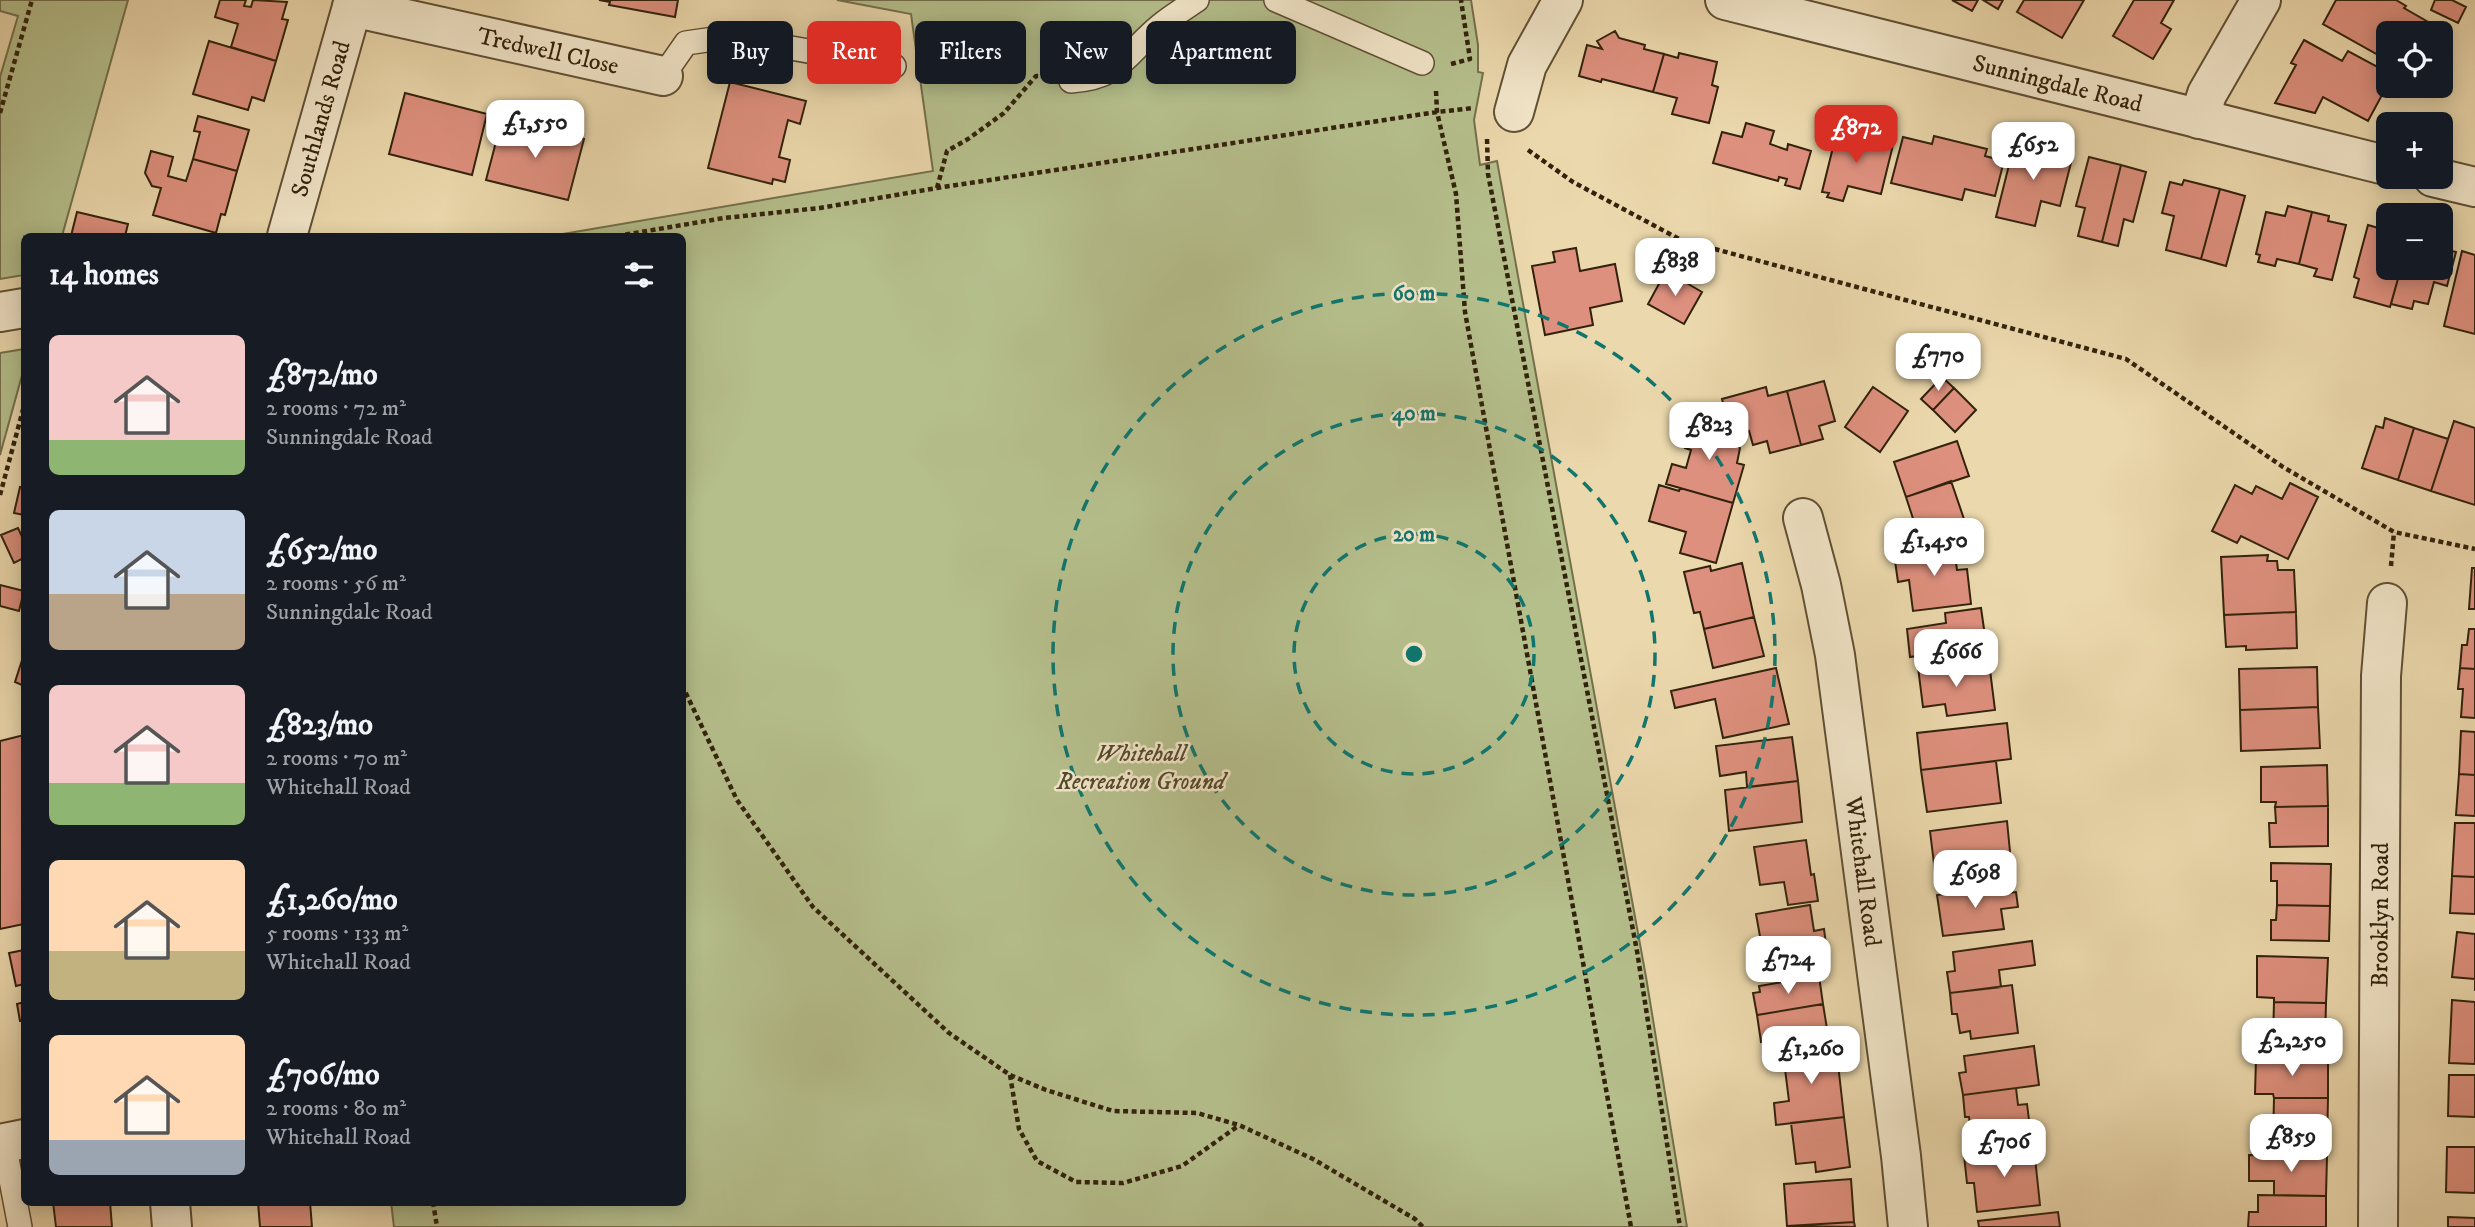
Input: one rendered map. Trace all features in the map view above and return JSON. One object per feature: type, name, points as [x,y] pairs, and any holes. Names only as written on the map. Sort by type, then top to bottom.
[{"type":"street","points":[[1502,125],[1527,65],[1563,0]]},
{"type":"street","name":"Sunningdale Road","points":[[1726,0],[2376,163]]},
{"type":"street","points":[[2199,119],[2207,94],[2261,0]]},
{"type":"street","name":"Tredwell Close","points":[[353,4],[663,76]]},
{"type":"street","name":"Southlands Road","points":[[288,233],[353,4]]},
{"type":"street","points":[[2453,182],[2475,187]]},
{"type":"street","points":[[0,312],[21,308]]},
{"type":"street","name":"Whitehall Road","points":[[1803,518],[1821,585],[1835,655],[1908,1227]]},
{"type":"street","name":"Brooklyn Road","points":[[2378,1227],[2381,676],[2388,603]]},
{"type":"street","points":[[170,1206],[172,1227]]},
{"type":"lane","points":[[1132,52],[1160,26],[1197,0]]},
{"type":"lane","points":[[1276,0],[1429,71]]},
{"type":"lane","points":[[663,76],[686,43],[728,37],[807,51]]},
{"type":"lane","points":[[10,1142],[20,1227]]},
{"type":"path","points":[[0,113],[32,0]]},
{"type":"path","points":[[1446,65],[1470,59],[1461,0]]},
{"type":"path","points":[[1429,71],[1455,194],[1465,312],[1631,1227]]},
{"type":"path","points":[[937,188],[947,150],[1004,113],[1036,76],[1040,77]]},
{"type":"path","points":[[635,233],[724,218],[820,208],[1437,112],[1502,125],[1573,182],[1681,240],[2126,359],[2283,467],[2394,532],[2475,549]]},
{"type":"path","points":[[1502,125],[1488,174],[1637,951],[1680,1227]]},
{"type":"path","points":[[0,495],[21,417]]},
{"type":"path","points":[[686,693],[737,800],[813,906],[949,1032],[1010,1075],[1045,1090],[1113,1111],[1197,1113],[1239,1125],[1313,1159],[1415,1219],[1423,1227]]},
{"type":"path","points":[[1010,1075],[1019,1129],[1037,1161],[1076,1182],[1123,1183],[1182,1166],[1239,1125]]},
{"type":"path","points":[[434,1206],[438,1227]]},
{"type":"green space","points":[[0,0],[128,0],[63,233],[21,233],[21,276],[0,279],[0,77],[18,16],[0,11]]},
{"type":"green space","name":"Whitehall Recreation Ground","points":[[837,0],[1471,0],[1478,45],[1478,72],[1483,73],[1474,120],[1480,165],[1497,161],[1646,977],[1687,1227],[394,1227],[391,1206],[686,1206],[686,233],[569,233],[933,171],[921,84],[1026,84],[1026,21],[915,21],[915,43],[911,14]]},
{"type":"green space","points":[[21,350],[21,379],[0,455],[0,353]]},
{"type":"building","points":[[220,0],[246,0],[244,6],[251,7],[253,0],[287,2],[282,19],[288,20],[276,61],[231,47],[238,24],[215,17]]},
{"type":"building","points":[[599,0],[678,0],[675,17],[609,5],[610,2]]},
{"type":"building","points":[[1952,0],[1978,0],[1972,11]]},
{"type":"building","points":[[1983,0],[2003,0],[1998,9]]},
{"type":"building","points":[[2024,0],[2084,0],[2062,38],[2017,12]]},
{"type":"building","points":[[2134,0],[2174,0],[2161,23],[2171,29],[2153,59],[2113,36]]},
{"type":"building","points":[[2336,0],[2396,0],[2427,21],[2376,21],[2376,54],[2323,24]]},
{"type":"building","points":[[2435,0],[2452,0],[2466,7],[2458,23],[2431,10]]},
{"type":"building","points":[[1615,31],[1619,38],[1645,45],[1644,49],[1664,54],[1653,92],[1579,76],[1587,45],[1602,49],[1597,41]]},
{"type":"building","points":[[2304,40],[2342,61],[2348,51],[2376,66],[2376,98],[2380,98],[2368,121],[2323,97],[2315,113],[2275,103],[2296,65],[2291,63]]},
{"type":"building","points":[[209,41],[276,61],[264,101],[252,97],[248,110],[193,94]]},
{"type":"building","points":[[1679,53],[1717,62],[1712,85],[1718,87],[1709,123],[1672,114],[1677,98],[1653,92],[1664,54],[1678,58]]},
{"type":"building","points":[[729,84],[806,101],[800,124],[788,120],[779,157],[790,160],[785,182],[773,179],[772,184],[708,168]]},
{"type":"building","points":[[405,93],[487,114],[472,175],[389,154]]},
{"type":"building","points":[[198,116],[249,130],[237,171],[193,159],[200,132],[194,131]]},
{"type":"building","points":[[502,119],[584,139],[568,200],[486,180]]},
{"type":"building","points":[[1746,123],[1774,131],[1770,144],[1787,150],[1788,144],[1811,151],[1800,189],[1785,185],[1787,179],[1779,177],[1778,181],[1713,163],[1722,132],[1742,137]]},
{"type":"building","points":[[1837,131],[1893,145],[1881,194],[1848,186],[1843,201],[1827,197],[1829,193],[1822,192]]},
{"type":"building","points":[[1934,136],[1987,149],[1985,156],[2004,161],[1995,196],[1965,189],[1962,200],[1891,183],[1903,137],[1932,144]]},
{"type":"building","points":[[2015,141],[2073,155],[2060,206],[2041,201],[2035,226],[1996,217]]},
{"type":"building","points":[[151,151],[173,157],[168,176],[186,181],[193,159],[237,171],[225,215],[221,214],[216,233],[153,215],[161,188],[152,186],[145,173]]},
{"type":"building","points":[[2089,157],[2121,165],[2102,242],[2078,236],[2085,208],[2076,206]]},
{"type":"building","points":[[2121,165],[2146,172],[2133,222],[2124,219],[2118,246],[2102,242]]},
{"type":"building","points":[[2184,180],[2220,189],[2201,259],[2166,250],[2174,216],[2162,213],[2170,182],[2182,185]]},
{"type":"building","points":[[2220,189],[2245,196],[2226,266],[2201,259]]},
{"type":"building","points":[[2288,206],[2312,212],[2299,264],[2277,259],[2275,266],[2258,262],[2260,255],[2256,254],[2266,212],[2285,216]]},
{"type":"building","points":[[77,212],[128,224],[126,233],[72,233]]},
{"type":"building","points":[[2312,212],[2329,216],[2328,221],[2346,225],[2332,280],[2314,276],[2317,269],[2299,264]]},
{"type":"building","points":[[2368,225],[2376,227],[2376,280],[2398,280],[2390,307],[2354,297],[2359,279],[2354,277]]},
{"type":"building","points":[[1576,248],[1580,271],[1615,264],[1622,301],[1590,308],[1593,325],[1545,335],[1532,266],[1555,262],[1553,252]]},
{"type":"building","points":[[2462,251],[2475,255],[2475,334],[2444,326]]},
{"type":"building","points":[[1666,271],[1702,292],[1684,324],[1648,304]]},
{"type":"building","points":[[2398,280],[2449,280],[2447,286],[2434,282],[2428,304],[2414,301],[2412,309],[2391,304]]},
{"type":"building","points":[[1942,377],[1954,388],[1933,410],[1921,399]]},
{"type":"building","points":[[1824,381],[1835,421],[1819,426],[1823,439],[1801,445],[1787,391]]},
{"type":"building","points":[[1766,387],[1768,396],[1787,391],[1801,445],[1770,453],[1767,441],[1753,445],[1749,431],[1732,436],[1722,399]]},
{"type":"building","points":[[1873,387],[1908,411],[1880,452],[1845,427]]},
{"type":"building","points":[[1954,388],[1976,410],[1955,432],[1933,410]]},
{"type":"building","points":[[1696,407],[1740,448],[1737,463],[1744,465],[1733,503],[1666,484],[1672,464],[1686,468],[1691,450],[1685,448]]},
{"type":"building","points":[[2385,418],[2414,428],[2398,480],[2362,468],[2376,426],[2383,428]]},
{"type":"building","points":[[2454,421],[2475,428],[2475,505],[2431,491]]},
{"type":"building","points":[[2414,428],[2448,439],[2431,491],[2398,480]]},
{"type":"building","points":[[1957,441],[1969,476],[1906,497],[1894,462]]},
{"type":"building","points":[[1951,481],[1964,519],[1918,534],[1906,497]]},
{"type":"building","points":[[2290,483],[2318,497],[2288,559],[2241,536],[2237,543],[2212,531],[2235,485],[2252,494],[2256,486],[2282,499]]},
{"type":"building","points":[[1659,485],[1733,503],[1716,563],[1680,553],[1686,532],[1649,521]]},
{"type":"building","points":[[20,487],[21,487],[21,514],[14,513]]},
{"type":"building","points":[[18,528],[21,534],[21,560],[14,563],[1,535]]},
{"type":"building","points":[[1954,546],[1957,570],[1967,569],[1971,604],[1913,611],[1909,580],[1898,582],[1894,554]]},
{"type":"building","points":[[2268,555],[2267,561],[2277,561],[2278,570],[2294,570],[2296,612],[2224,615],[2221,557]]},
{"type":"building","points":[[1742,563],[1754,617],[1704,629],[1700,612],[1694,613],[1684,572],[1710,566],[1711,571]]},
{"type":"building","points":[[2472,568],[2475,568],[2475,609],[2469,609]]},
{"type":"building","points":[[0,585],[21,590],[19,611],[0,606]]},
{"type":"building","points":[[1981,608],[1986,643],[1959,646],[1961,661],[1918,667],[1917,656],[1910,657],[1907,629],[1946,623],[1945,613]]},
{"type":"building","points":[[2296,612],[2297,648],[2246,650],[2246,646],[2226,647],[2224,615]]},
{"type":"building","points":[[1754,617],[1764,656],[1713,668],[1704,629]]},
{"type":"building","points":[[2469,629],[2475,629],[2475,669],[2460,668],[2462,645],[2467,645]]},
{"type":"building","points":[[1961,661],[1962,673],[1990,670],[1995,710],[1947,716],[1945,704],[1923,707],[1918,667]]},
{"type":"building","points":[[21,663],[21,685],[15,682]]},
{"type":"building","points":[[2317,667],[2318,707],[2240,710],[2239,669]]},
{"type":"building","points":[[1776,668],[1789,724],[1723,738],[1715,699],[1675,708],[1671,691]]},
{"type":"building","points":[[2460,668],[2475,669],[2475,718],[2461,717],[2463,689],[2458,689]]},
{"type":"building","points":[[2318,707],[2320,748],[2241,751],[2240,710]]},
{"type":"building","points":[[2007,723],[2011,759],[1921,770],[1917,733]]},
{"type":"building","points":[[2461,731],[2475,732],[2475,775],[2459,774]]},
{"type":"building","points":[[21,736],[21,925],[0,929],[0,741]]},
{"type":"building","points":[[1792,737],[1798,781],[1747,787],[1746,772],[1720,776],[1716,746]]},
{"type":"building","points":[[1996,761],[2001,803],[1927,812],[1921,770]]},
{"type":"building","points":[[2327,765],[2328,806],[2275,807],[2276,802],[2261,802],[2261,767]]},
{"type":"building","points":[[2459,774],[2475,775],[2475,816],[2456,815]]},
{"type":"building","points":[[1798,781],[1802,822],[1729,831],[1725,790]]},
{"type":"building","points":[[2328,806],[2328,846],[2270,847],[2269,823],[2276,823],[2275,807]]},
{"type":"building","points":[[2007,821],[2011,862],[1935,872],[1930,831]]},
{"type":"building","points":[[2455,823],[2475,823],[2475,877],[2452,876]]},
{"type":"building","points":[[1806,840],[1818,901],[1788,905],[1784,882],[1760,885],[1754,847]]},
{"type":"building","points":[[2271,863],[2331,864],[2330,906],[2277,905],[2277,881],[2271,881]]},
{"type":"building","points":[[2452,876],[2475,877],[2475,914],[2450,913]]},
{"type":"building","points":[[2007,886],[2007,893],[2016,892],[2018,907],[2001,909],[2004,929],[1943,936],[1937,895]]},
{"type":"building","points":[[1810,905],[1814,931],[1824,929],[1828,959],[1819,960],[1821,970],[1796,974],[1795,964],[1753,971],[1749,944],[1761,942],[1756,914]]},
{"type":"building","points":[[2277,905],[2330,906],[2329,941],[2271,940],[2271,920],[2276,920]]},
{"type":"building","points":[[2457,932],[2475,934],[2475,979],[2452,977]]},
{"type":"building","points":[[2032,941],[2035,965],[1999,970],[2001,987],[1950,993],[1947,972],[1955,971],[1953,952]]},
{"type":"building","points":[[21,951],[21,985],[16,986],[9,953]]},
{"type":"building","points":[[2257,956],[2328,958],[2326,1003],[2274,1002],[2274,998],[2257,997]]},
{"type":"building","points":[[1819,976],[1823,1004],[1757,1015],[1753,993],[1760,992],[1759,986]]},
{"type":"building","points":[[2012,985],[2018,1033],[1971,1039],[1970,1031],[1960,1033],[1957,1014],[1952,1014],[1950,993]]},
{"type":"building","points":[[2452,1000],[2475,1002],[2475,1064],[2449,1063]]},
{"type":"building","points":[[2274,1002],[2326,1003],[2325,1042],[2273,1040]]},
{"type":"building","points":[[21,1003],[20,1021],[17,1004]]},
{"type":"building","points":[[1823,1004],[1828,1035],[1769,1045],[1769,1040],[1761,1042],[1757,1015]]},
{"type":"building","points":[[1828,1041],[1830,1056],[1837,1055],[1844,1117],[1776,1125],[1774,1103],[1789,1101],[1784,1061],[1790,1061],[1788,1046]]},
{"type":"building","points":[[2034,1046],[2039,1085],[1963,1095],[1959,1073],[1966,1072],[1964,1056]]},
{"type":"building","points":[[2256,1058],[2328,1058],[2328,1098],[2274,1098],[2273,1094],[2255,1094]]},
{"type":"building","points":[[2449,1075],[2475,1075],[2475,1117],[2448,1116]]},
{"type":"building","points":[[2016,1088],[2018,1105],[2027,1104],[2030,1128],[1971,1136],[1969,1117],[1965,1117],[1963,1095]]},
{"type":"building","points":[[2274,1098],[2328,1098],[2327,1143],[2273,1142]]},
{"type":"building","points":[[1844,1117],[1850,1167],[1816,1172],[1815,1162],[1796,1164],[1791,1123]]},
{"type":"building","points":[[2447,1147],[2475,1147],[2475,1193],[2446,1192]]},
{"type":"building","points":[[2034,1148],[2040,1205],[1977,1212],[1974,1183],[1967,1183],[1964,1155]]},
{"type":"building","points":[[2249,1155],[2327,1156],[2326,1196],[2274,1195],[2274,1181],[2249,1181]]},
{"type":"building","points":[[1851,1179],[1854,1222],[1787,1226],[1784,1184]]},
{"type":"building","points":[[2258,1195],[2326,1196],[2326,1227],[2248,1227],[2249,1212],[2258,1212]]},
{"type":"building","points":[[53,1206],[110,1206],[112,1227],[56,1227]]},
{"type":"building","points":[[258,1206],[310,1206],[312,1227],[260,1227]]},
{"type":"building","points":[[2058,1212],[2060,1227],[1979,1227],[1978,1221]]},
{"type":"building","points":[[2448,1217],[2475,1218],[2475,1227],[2448,1227]]},
{"type":"building","points":[[1854,1222],[1855,1227],[1787,1226]]}]
